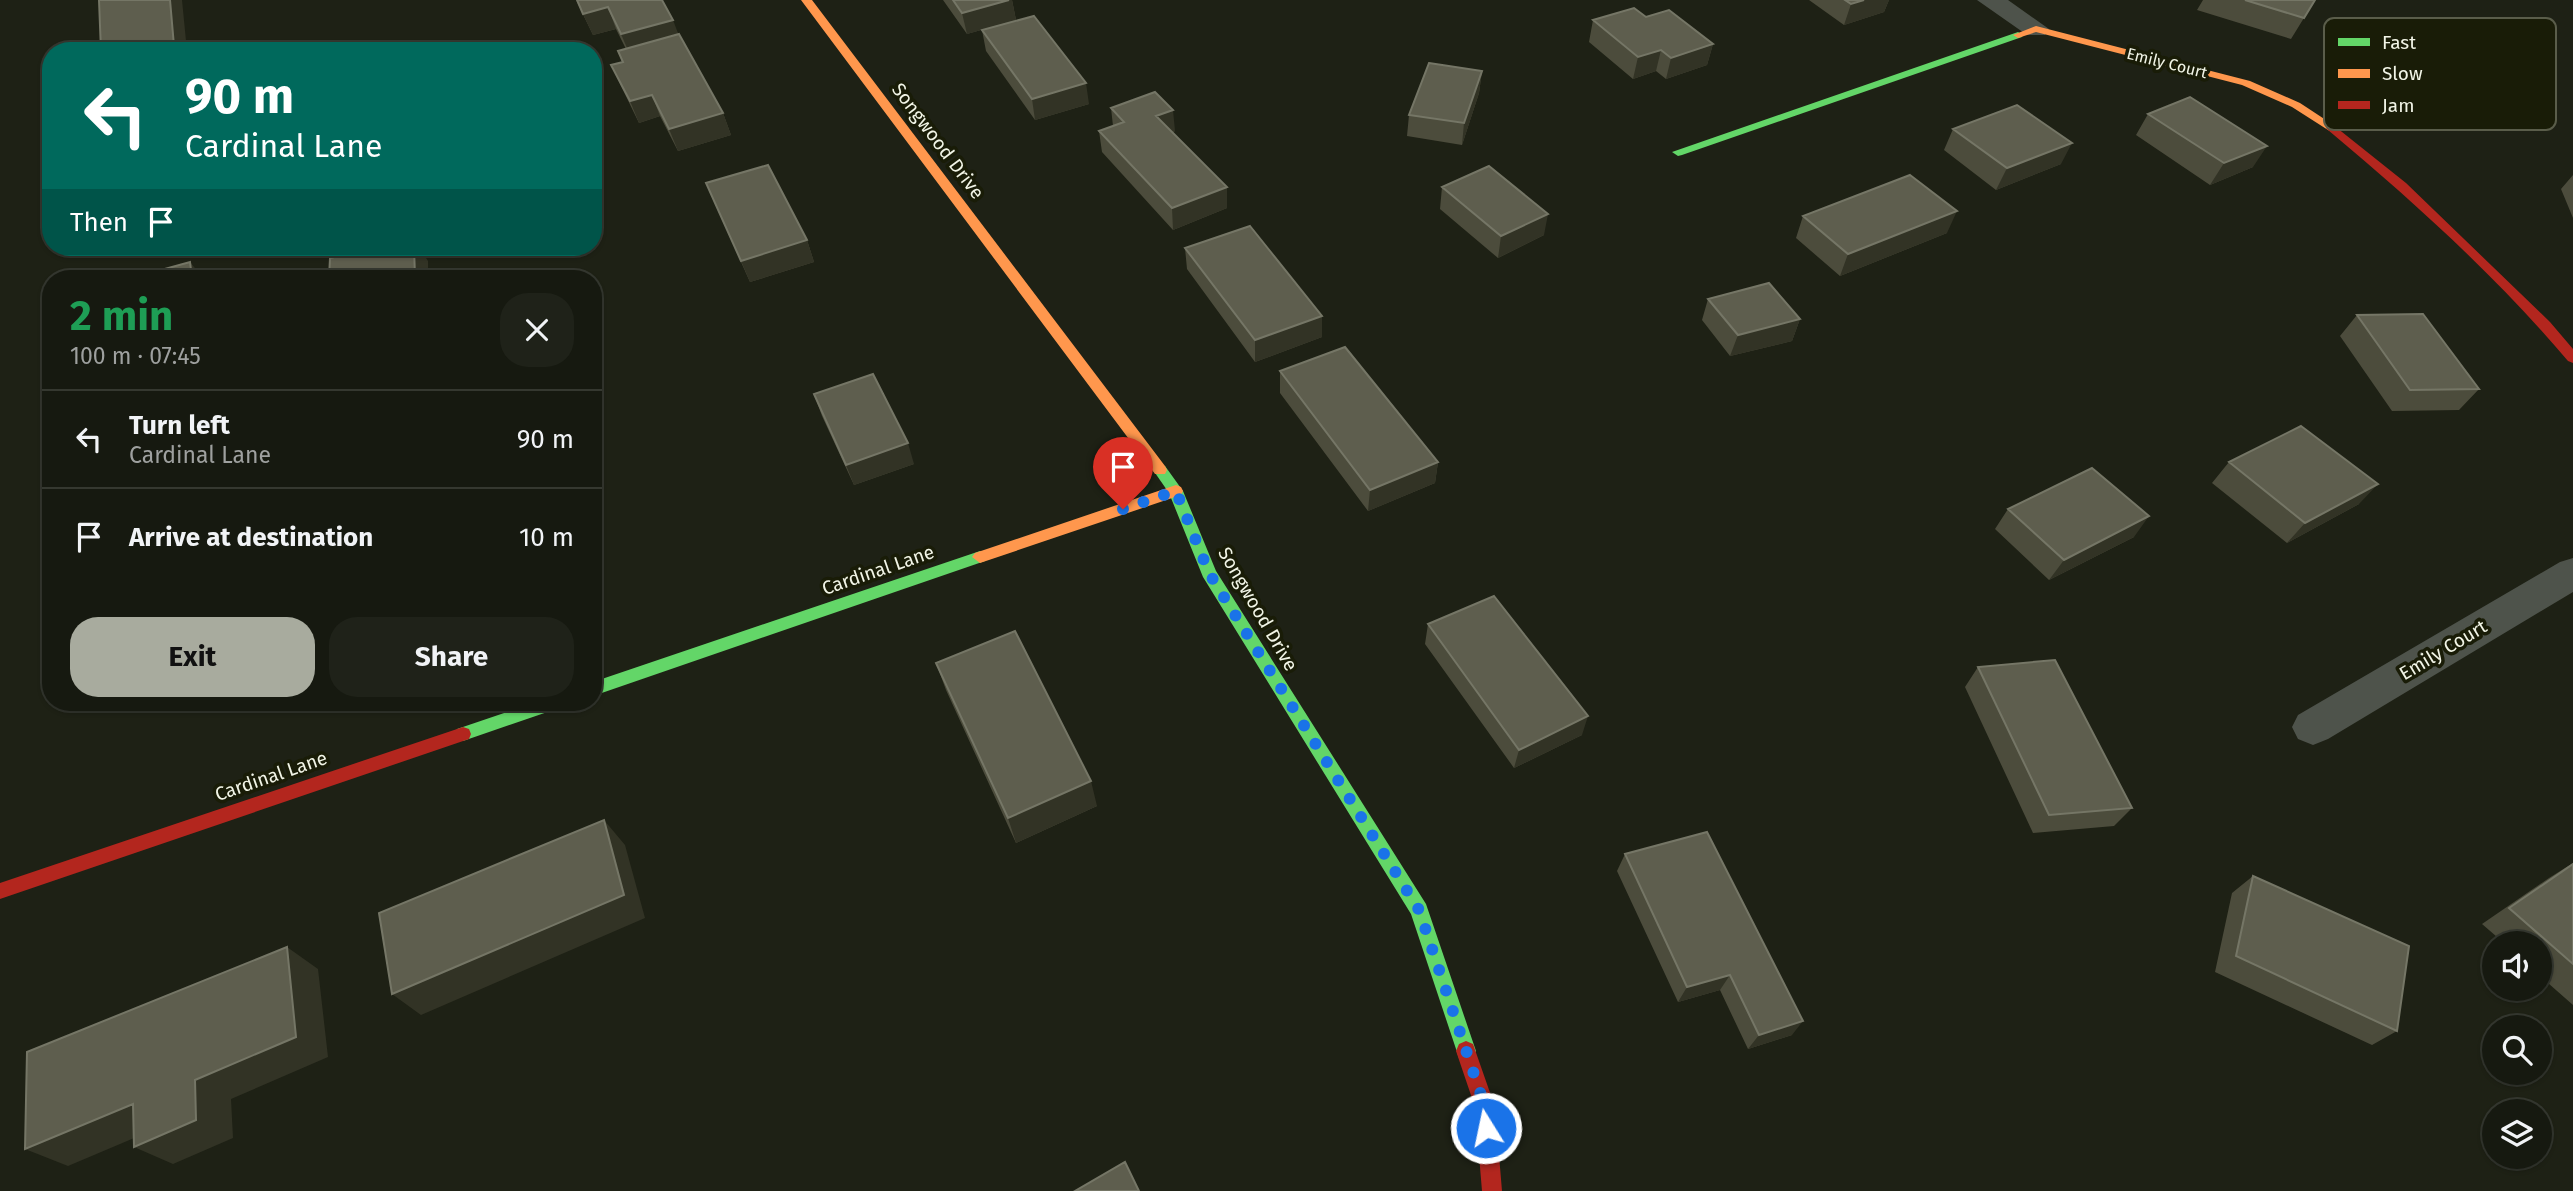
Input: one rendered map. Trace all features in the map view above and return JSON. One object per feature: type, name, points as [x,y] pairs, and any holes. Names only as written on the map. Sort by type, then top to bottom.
[{"type":"street","name":"Songwood Drive","points":[[806,0],[1176,491],[1209,573],[1419,910],[1485,1107],[1492,1191]]},
{"type":"street","points":[[1990,0],[2036,29]]},
{"type":"street","points":[[1678,152],[2036,29]]},
{"type":"street","name":"Emily Court","points":[[2036,29],[2246,83],[2296,105],[2324,123]]},
{"type":"street","name":"Emily Court","points":[[2335,130],[2402,186],[2545,324],[2573,358]]},
{"type":"street","name":"Cardinal Lane","points":[[602,686],[1176,491]]},
{"type":"street","name":"Emily Court","points":[[2313,727],[2573,573]]},
{"type":"street","name":"Cardinal Lane","points":[[0,891],[529,711]]},
{"type":"building","points":[[99,0],[170,0],[174,42],[101,42]]},
{"type":"building","points":[[577,0],[662,0],[673,20],[621,34],[608,7],[583,14]]},
{"type":"building","points":[[953,0],[1009,0],[962,13]]},
{"type":"building","points":[[1845,0],[1864,0],[1851,4]]},
{"type":"building","points":[[2245,0],[2315,0],[2304,18]]},
{"type":"building","points":[[1634,8],[1646,17],[1669,10],[1713,44],[1671,58],[1661,50],[1638,57],[1593,20]]},
{"type":"building","points":[[1034,16],[1086,83],[1032,99],[982,30]]},
{"type":"building","points":[[679,34],[723,113],[669,129],[652,95],[630,101],[611,65],[623,62],[618,51]]},
{"type":"building","points":[[1429,63],[1482,71],[1464,123],[1409,115]]},
{"type":"building","points":[[1155,92],[1173,110],[1156,116],[1227,187],[1172,208],[1099,131],[1124,122],[1111,108]]},
{"type":"building","points":[[2190,97],[2267,146],[2224,163],[2148,114]]},
{"type":"building","points":[[2017,105],[2072,143],[2007,168],[1953,129]]},
{"type":"building","points":[[768,165],[807,240],[741,261],[706,183]]},
{"type":"building","points":[[1489,166],[1548,214],[1501,236],[1442,187]]},
{"type":"building","points":[[1910,175],[1957,211],[1848,254],[1803,216]]},
{"type":"building","points":[[1250,226],[1322,316],[1255,340],[1185,248]]},
{"type":"building","points":[[414,256],[415,270],[329,270],[330,258]]},
{"type":"building","points":[[190,262],[191,270],[161,270]]},
{"type":"building","points":[[1769,283],[1800,319],[1738,335],[1708,299]]},
{"type":"building","points":[[2423,314],[2479,389],[2410,390],[2357,315]]},
{"type":"building","points":[[1345,347],[1438,462],[1370,490],[1280,371]]},
{"type":"building","points":[[873,374],[908,443],[846,465],[814,394]]},
{"type":"building","points":[[2301,426],[2378,484],[2305,523],[2229,462]]},
{"type":"building","points":[[2092,468],[2149,516],[2064,560],[2008,509]]},
{"type":"building","points":[[1494,596],[1588,716],[1519,750],[1428,624]]},
{"type":"building","points":[[1015,631],[1091,781],[1008,818],[936,663]]},
{"type":"building","points":[[2055,660],[2132,808],[2049,815],[1978,667]]},
{"type":"building","points":[[604,820],[624,895],[392,994],[379,913]]},
{"type":"building","points":[[1707,832],[1803,1021],[1759,1035],[1730,975],[1687,987],[1625,854]]},
{"type":"building","points":[[2573,864],[2573,964],[2552,946],[2552,931],[2535,931],[2509,908]]},
{"type":"building","points":[[2253,876],[2409,946],[2397,1031],[2236,956]]},
{"type":"building","points":[[287,947],[296,1037],[195,1080],[196,1120],[134,1147],[133,1104],[25,1149],[27,1052]]},
{"type":"building","points":[[1125,1162],[1139,1191],[1075,1191]]},
{"type":"traffic: fast","points":[[1678,152],[2018,35]]},
{"type":"traffic: fast","points":[[1160,470],[1176,491],[1209,573],[1419,910],[1466,1051]]},
{"type":"traffic: fast","points":[[602,686],[980,557]]},
{"type":"traffic: fast","points":[[463,734],[530,711]]},
{"type":"traffic: slow","points":[[806,0],[1160,470]]},
{"type":"traffic: slow","points":[[2018,35],[2036,29],[2246,83],[2296,105],[2324,123]]},
{"type":"traffic: slow","points":[[980,557],[1176,491]]},
{"type":"traffic: jam","points":[[2334,130],[2402,186],[2545,325],[2573,358]]},
{"type":"traffic: jam","points":[[0,891],[463,734]]},
{"type":"traffic: jam","points":[[1466,1051],[1485,1107],[1492,1191]]},
{"type":"route","points":[[1123,509],[1176,491],[1209,573],[1419,910],[1485,1107],[1486,1128]]}]
